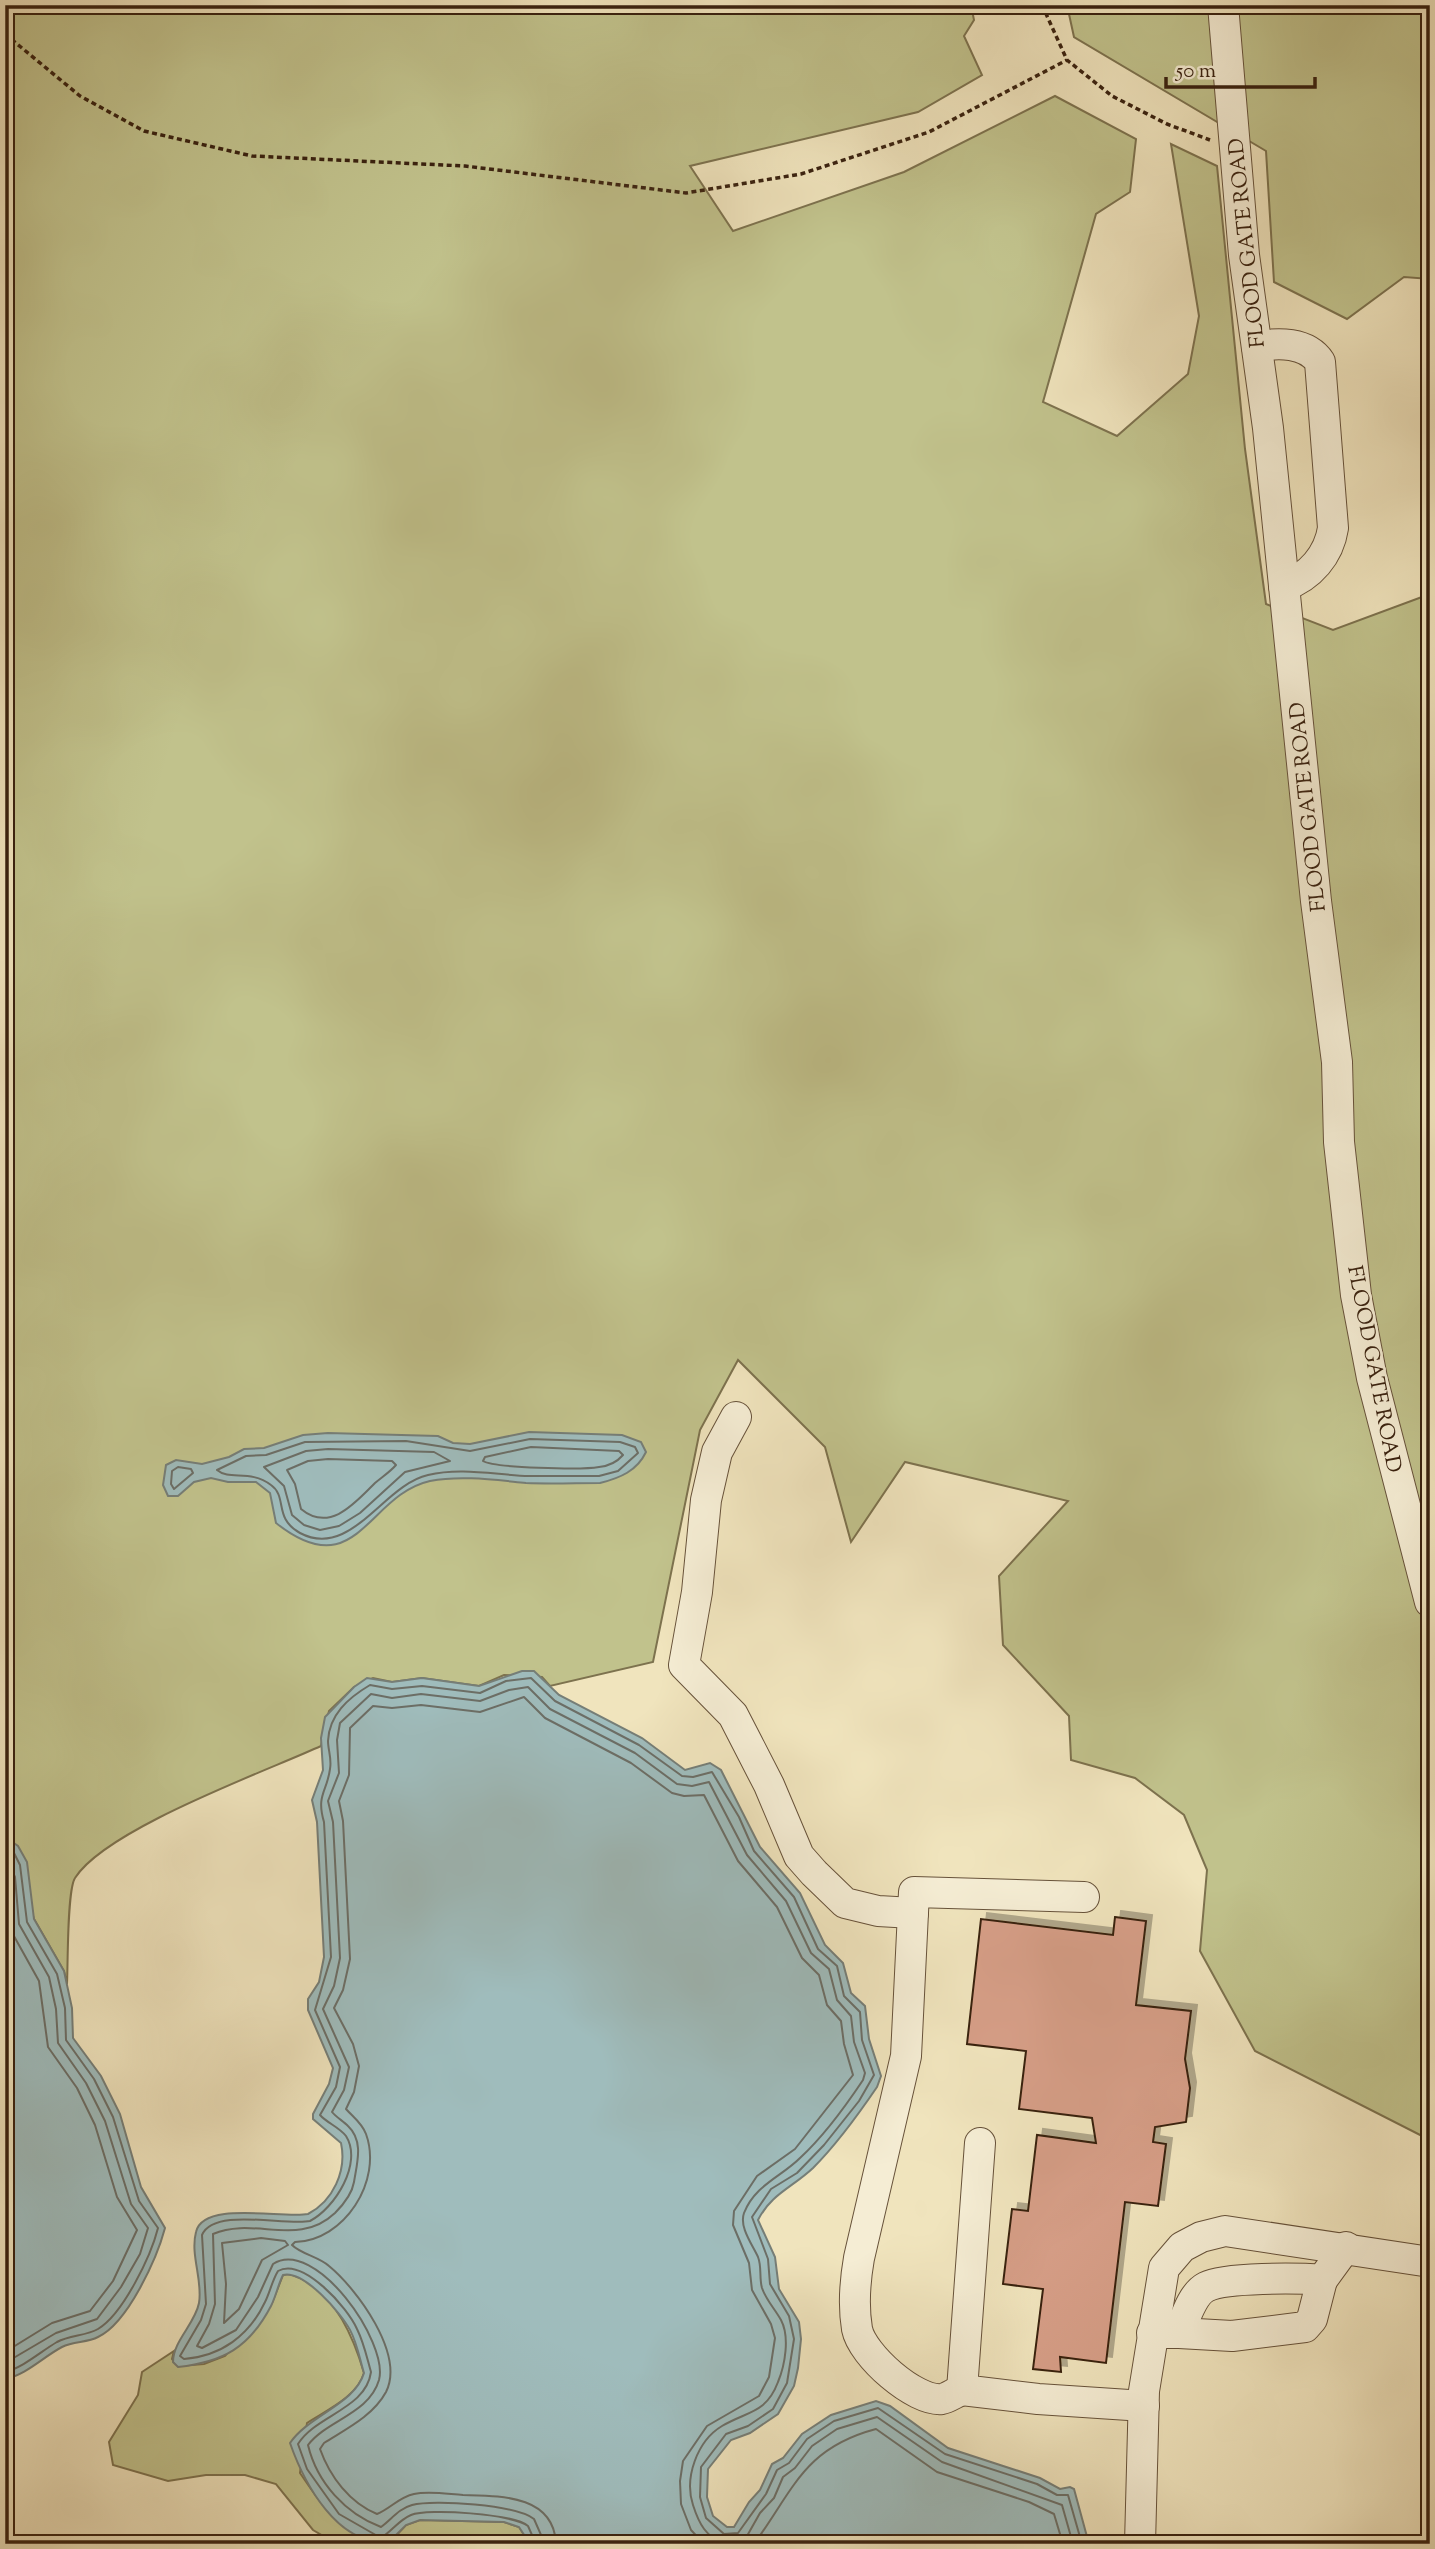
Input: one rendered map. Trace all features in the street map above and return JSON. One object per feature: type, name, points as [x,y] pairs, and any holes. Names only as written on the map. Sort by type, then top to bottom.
[{"type":"street","name":"FLOOD GATE ROAD","points":[[1223,5],[1244,256],[1284,586],[1316,901],[1337,1062],[1339,1142],[1356,1295],[1372,1378],[1430,1602]]},
{"type":"street","points":[[1256,347],[1274,343],[1302,348],[1320,362],[1330,547],[1302,580],[1284,586]]},
{"type":"street","points":[[736,1417],[717,1452],[711,1476],[698,1591],[684,1665],[733,1715],[769,1785],[799,1856],[814,1873],[845,1903],[878,1912],[913,1913]]},
{"type":"street","points":[[1084,1897],[914,1892],[906,2056],[854,2286],[857,2332],[882,2371],[923,2394],[941,2399],[962,2390],[1038,2399],[1144,2406]]},
{"type":"street","points":[[962,2390],[980,2143]]},
{"type":"street","points":[[1140,2544],[1144,2406],[1166,2333],[1164,2268],[1182,2247],[1201,2237],[1225,2231],[1346,2247],[1430,2262]]},
{"type":"street","points":[[1166,2333],[1231,2336],[1305,2326],[1312,2319],[1322,2280],[1346,2247]]},
{"type":"street","points":[[1166,2333],[1205,2287],[1224,2282],[1322,2280]]},
{"type":"path","points":[[1042,5],[1067,60],[1123,102],[1167,124],[1236,149]]},
{"type":"path","points":[[5,34],[80,96],[144,131],[251,156],[464,166],[686,193],[802,174],[929,132],[1067,60]]},
{"type":"green space","points":[[5,5],[971,5],[974,20],[964,36],[982,75],[918,112],[690,166],[733,231],[904,172],[1055,96],[1136,139],[1130,192],[1096,214],[1043,402],[1117,436],[1188,374],[1199,316],[1171,144],[1217,166],[1245,449],[1266,604],[1333,630],[1430,594],[1430,2140],[1255,2051],[1200,1951],[1207,1870],[1184,1815],[1135,1778],[1071,1760],[1069,1716],[1003,1645],[999,1576],[1068,1501],[905,1462],[851,1542],[825,1447],[738,1360],[700,1430],[653,1662],[550,1686],[542,1677],[504,1675],[479,1686],[422,1678],[392,1682],[373,1678],[354,1687],[329,1711],[321,1746],[188,1803],[118,1840],[92,1859],[72,1885],[67,1984],[64,1971],[34,1919],[10,1839],[5,1837]]},
{"type":"green space","points":[[1067,5],[1430,5],[1430,279],[1404,277],[1347,319],[1274,282],[1266,151],[1074,37]]},
{"type":"green space","points":[[289,2274],[304,2280],[329,2301],[347,2328],[364,2373],[348,2396],[307,2423],[300,2473],[327,2510],[349,2529],[376,2539],[393,2539],[406,2525],[420,2520],[504,2522],[519,2527],[530,2544],[337,2544],[313,2530],[276,2484],[245,2475],[206,2475],[168,2481],[113,2465],[109,2442],[138,2395],[142,2372],[174,2351],[172,2359],[178,2366],[204,2364],[225,2356],[272,2303],[283,2275]]},
{"type":"water","points":[[529,1432],[622,1435],[641,1442],[646,1452],[638,1464],[627,1473],[600,1483],[526,1483],[466,1478],[430,1481],[409,1489],[344,1542],[325,1545],[303,1540],[276,1523],[270,1493],[256,1482],[228,1482],[211,1478],[194,1482],[178,1496],[168,1496],[163,1485],[166,1465],[176,1460],[202,1464],[229,1457],[244,1449],[264,1448],[303,1435],[328,1433],[438,1436],[453,1443],[470,1444]]},
{"type":"water","points":[[522,1671],[534,1671],[559,1695],[642,1738],[685,1770],[710,1763],[721,1770],[760,1847],[800,1893],[825,1945],[843,1963],[851,1993],[865,2006],[869,2039],[881,2076],[870,2098],[830,2149],[813,2168],[776,2197],[758,2220],[775,2257],[779,2289],[799,2322],[801,2339],[798,2368],[794,2386],[778,2414],[750,2433],[731,2440],[708,2469],[707,2497],[713,2516],[727,2527],[734,2527],[749,2502],[760,2490],[772,2464],[783,2458],[802,2434],[831,2415],[876,2401],[890,2406],[948,2448],[1040,2478],[1060,2489],[1074,2489],[1089,2544],[530,2544],[519,2527],[504,2522],[420,2520],[406,2525],[390,2541],[371,2540],[354,2534],[339,2524],[326,2510],[304,2476],[290,2443],[298,2433],[351,2393],[364,2373],[350,2330],[321,2294],[301,2279],[283,2275],[263,2320],[244,2342],[221,2357],[194,2365],[178,2367],[173,2362],[176,2347],[199,2303],[195,2241],[196,2232],[202,2222],[213,2216],[228,2214],[308,2214],[325,2201],[340,2174],[341,2143],[313,2119],[329,2084],[333,2068],[308,2010],[308,1999],[319,1982],[324,1957],[317,1822],[312,1800],[323,1770],[321,1738],[325,1717],[354,1687],[367,1678],[392,1682],[422,1678],[479,1686]]},
{"type":"water","points":[[5,1837],[18,1846],[27,1862],[34,1919],[64,1971],[72,2008],[73,2038],[101,2076],[120,2114],[141,2187],[165,2228],[140,2288],[109,2330],[94,2339],[62,2347],[27,2370],[5,2379]]},
{"type":"building","points":[[1115,1917],[1146,1921],[1136,2005],[1191,2011],[1185,2059],[1190,2088],[1186,2122],[1155,2127],[1153,2142],[1166,2144],[1158,2206],[1125,2202],[1106,2363],[1060,2357],[1061,2372],[1033,2369],[1043,2289],[1003,2284],[1012,2209],[1028,2211],[1037,2135],[1096,2143],[1092,2118],[1019,2109],[1026,2051],[967,2044],[981,1919],[1113,1935]]}]
